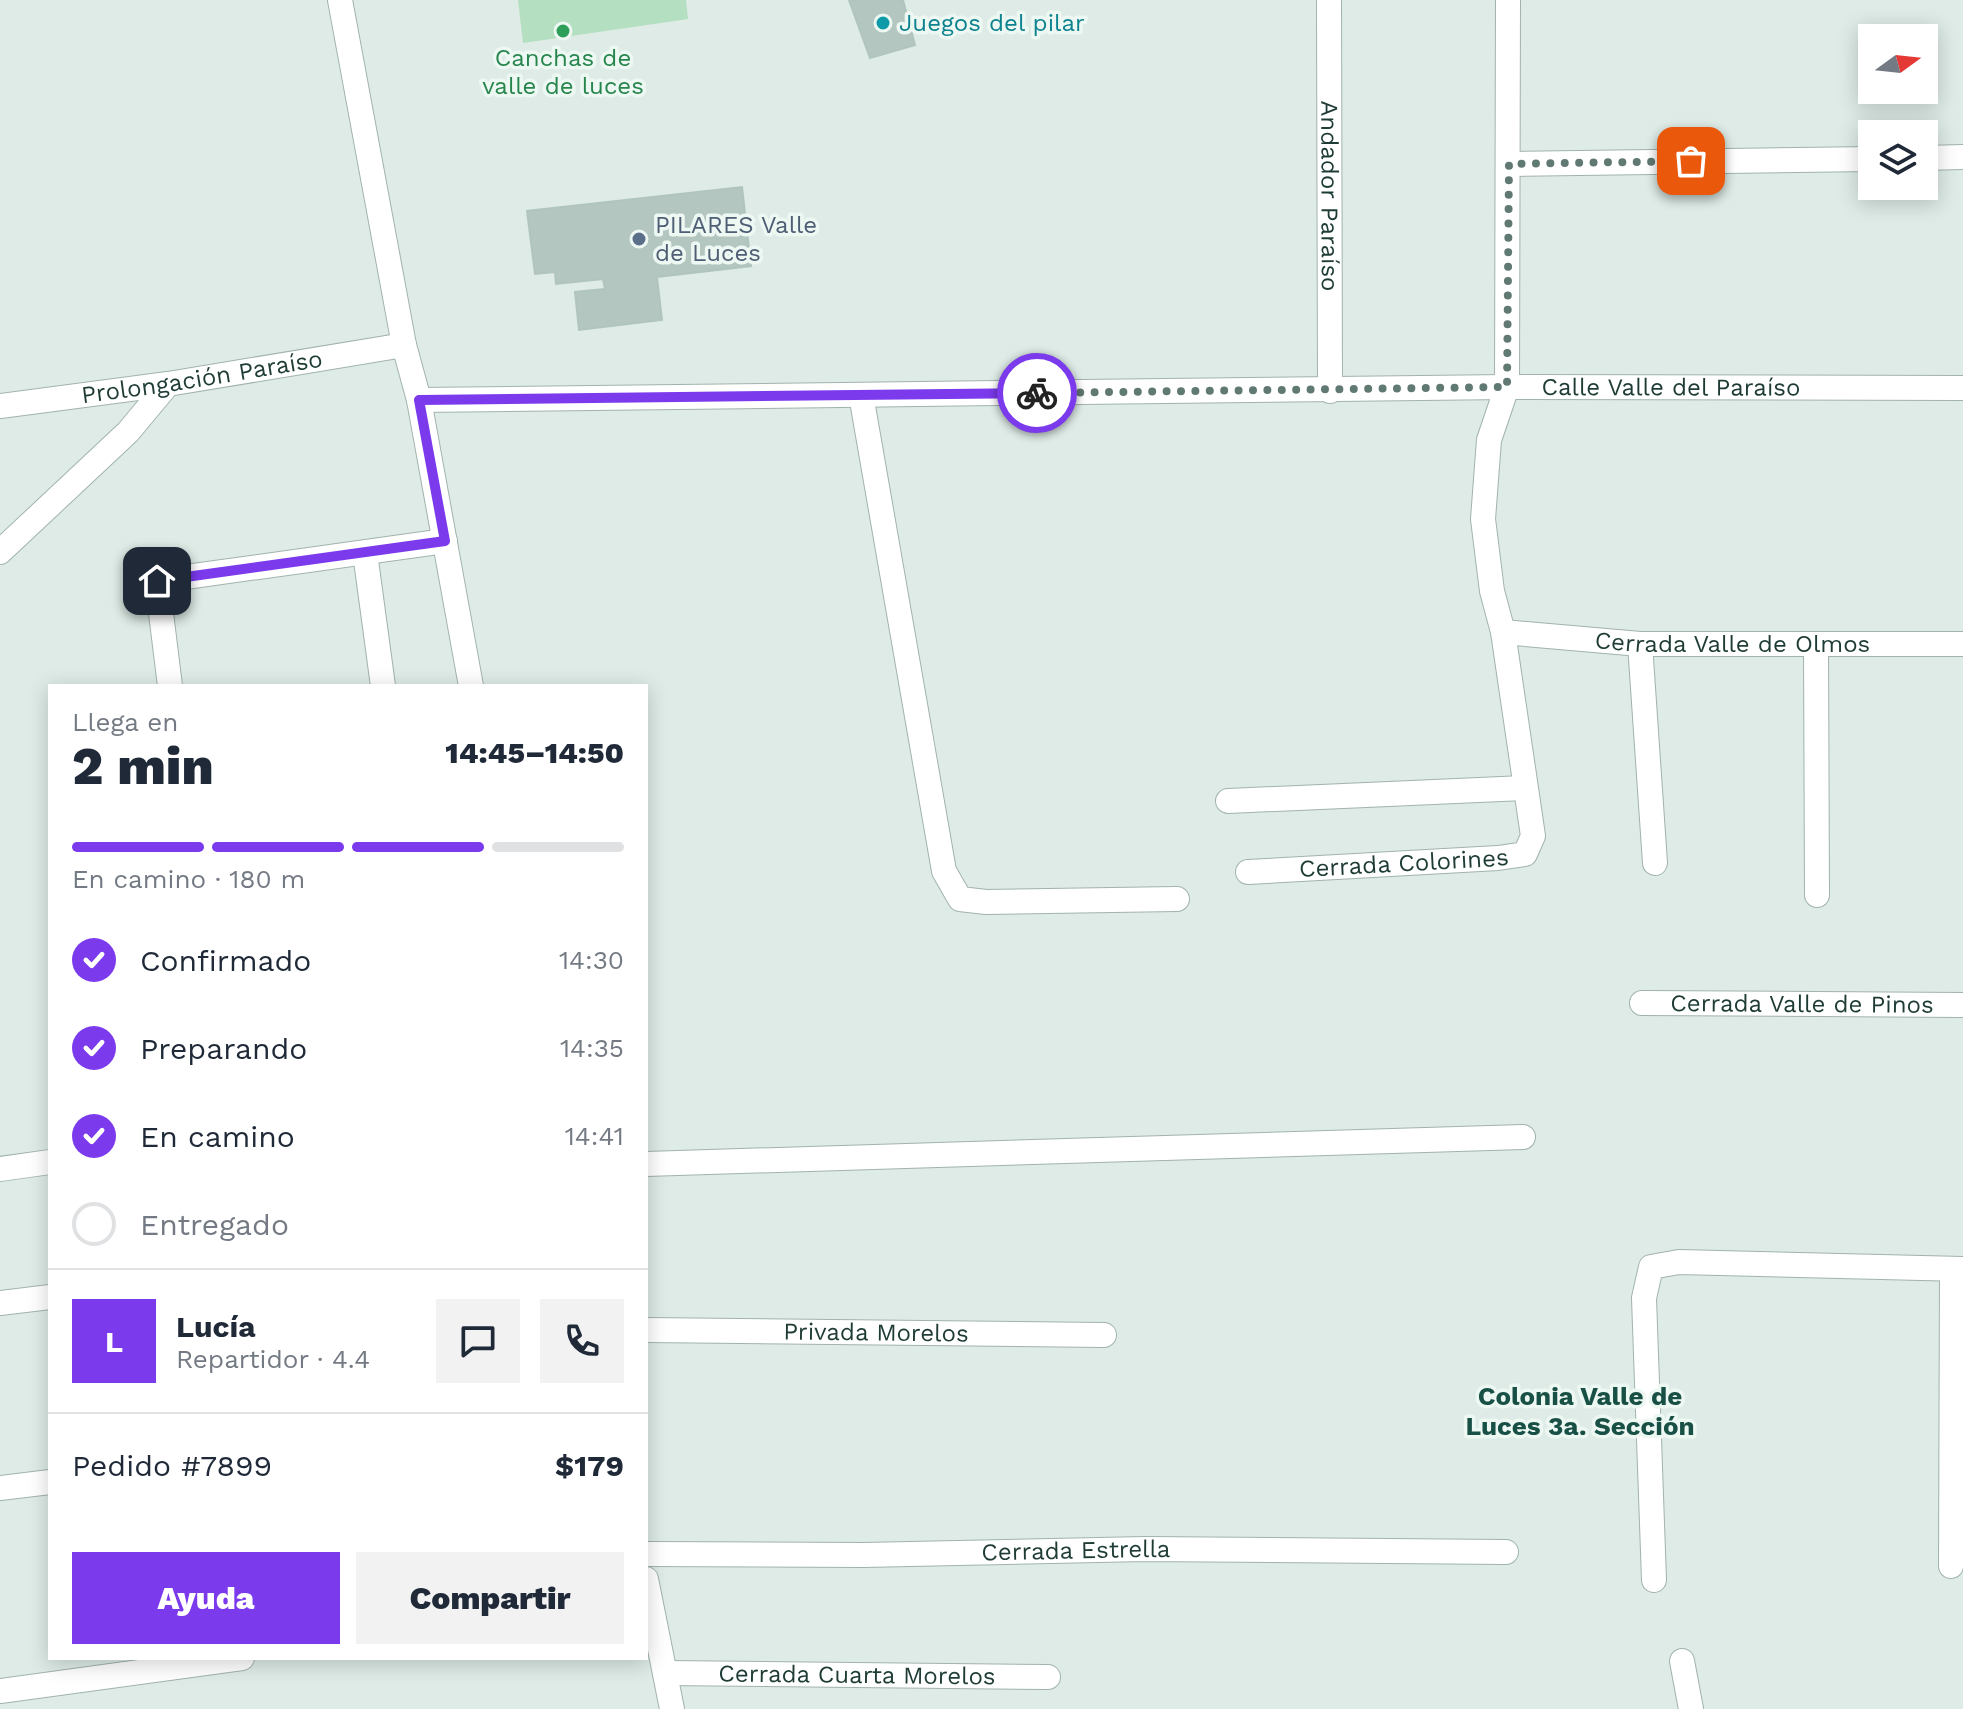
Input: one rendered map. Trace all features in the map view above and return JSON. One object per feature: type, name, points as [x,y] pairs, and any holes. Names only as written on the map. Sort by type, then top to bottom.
[{"type":"street","points":[[340,0],[404,345],[419,400],[471,684]]},
{"type":"street","name":"Andador Paraíso","points":[[1329,0],[1330,391]]},
{"type":"street","name":"Cerrada Colorines","points":[[1248,872],[1525,854],[1533,836],[1483,519],[1489,440],[1507,387],[1508,0]]},
{"type":"street","points":[[1938,158],[1963,157]]},
{"type":"street","points":[[1509,164],[1858,159]]},
{"type":"street","name":"Prolongación Paraíso","points":[[0,406],[168,384],[404,345]]},
{"type":"street","points":[[0,552],[128,432],[168,384]]},
{"type":"street","name":"Calle Valle del Paraíso","points":[[419,400],[1507,387],[1963,388]]},
{"type":"street","points":[[861,395],[944,871],[960,899],[986,902],[1177,899]]},
{"type":"street","points":[[170,684],[157,581],[445,541]]},
{"type":"street","points":[[365,553],[380,684]]},
{"type":"street","name":"Cerrada Valle de Olmos","points":[[1503,632],[1640,644],[1963,644]]},
{"type":"street","points":[[1640,644],[1655,863]]},
{"type":"street","points":[[1816,645],[1817,895]]},
{"type":"street","points":[[1228,801],[1524,788]]},
{"type":"street","name":"Cerrada Valle de Pinos","points":[[1642,1003],[1963,1005]]},
{"type":"street","points":[[648,1164],[1523,1137]]},
{"type":"street","points":[[0,1169],[48,1162]]},
{"type":"street","points":[[1654,1580],[1644,1298],[1651,1267],[1679,1262],[1957,1269],[1951,1566]]},
{"type":"street","points":[[0,1303],[48,1297]]},
{"type":"street","name":"Privada Morelos","points":[[648,1330],[1104,1335]]},
{"type":"street","points":[[0,1488],[48,1482]]},
{"type":"street","name":"Cerrada Estrella","points":[[648,1554],[863,1555],[1145,1549],[1506,1552]]},
{"type":"street","points":[[648,1595],[672,1709]]},
{"type":"street","points":[[0,1691],[227,1660]]},
{"type":"street","points":[[1682,1661],[1691,1709]]},
{"type":"street","name":"Cerrada Cuarta Morelos","points":[[665,1673],[1048,1677]]},
{"type":"green space","name":"Canchas de valle de luces","points":[[518,0],[686,0],[688,19],[523,43]]},
{"type":"building","name":"Juegos del pilar","points":[[849,0],[903,0],[915,45],[870,58]]},
{"type":"building","name":"PILARES Valle de Luces","points":[[742,187],[751,266],[657,277],[662,320],[579,330],[575,292],[605,289],[603,279],[556,284],[555,272],[535,274],[527,211]]},
{"type":"way so far","points":[[1037,393],[1507,387],[1509,164],[1691,161]]},
{"type":"place","name":"Juegos del pilar","points":[[883,23]]},
{"type":"place","name":"Canchas de valle de luces","points":[[563,31]]},
{"type":"place","name":"PILARES Valle de Luces","points":[[639,239]]},
{"type":"district","name":"Colonia Valle de Luces 3a. Sección","points":[[1580,1411]]},
{"type":"route","points":[[157,581],[445,541],[419,400],[1037,393]]}]
